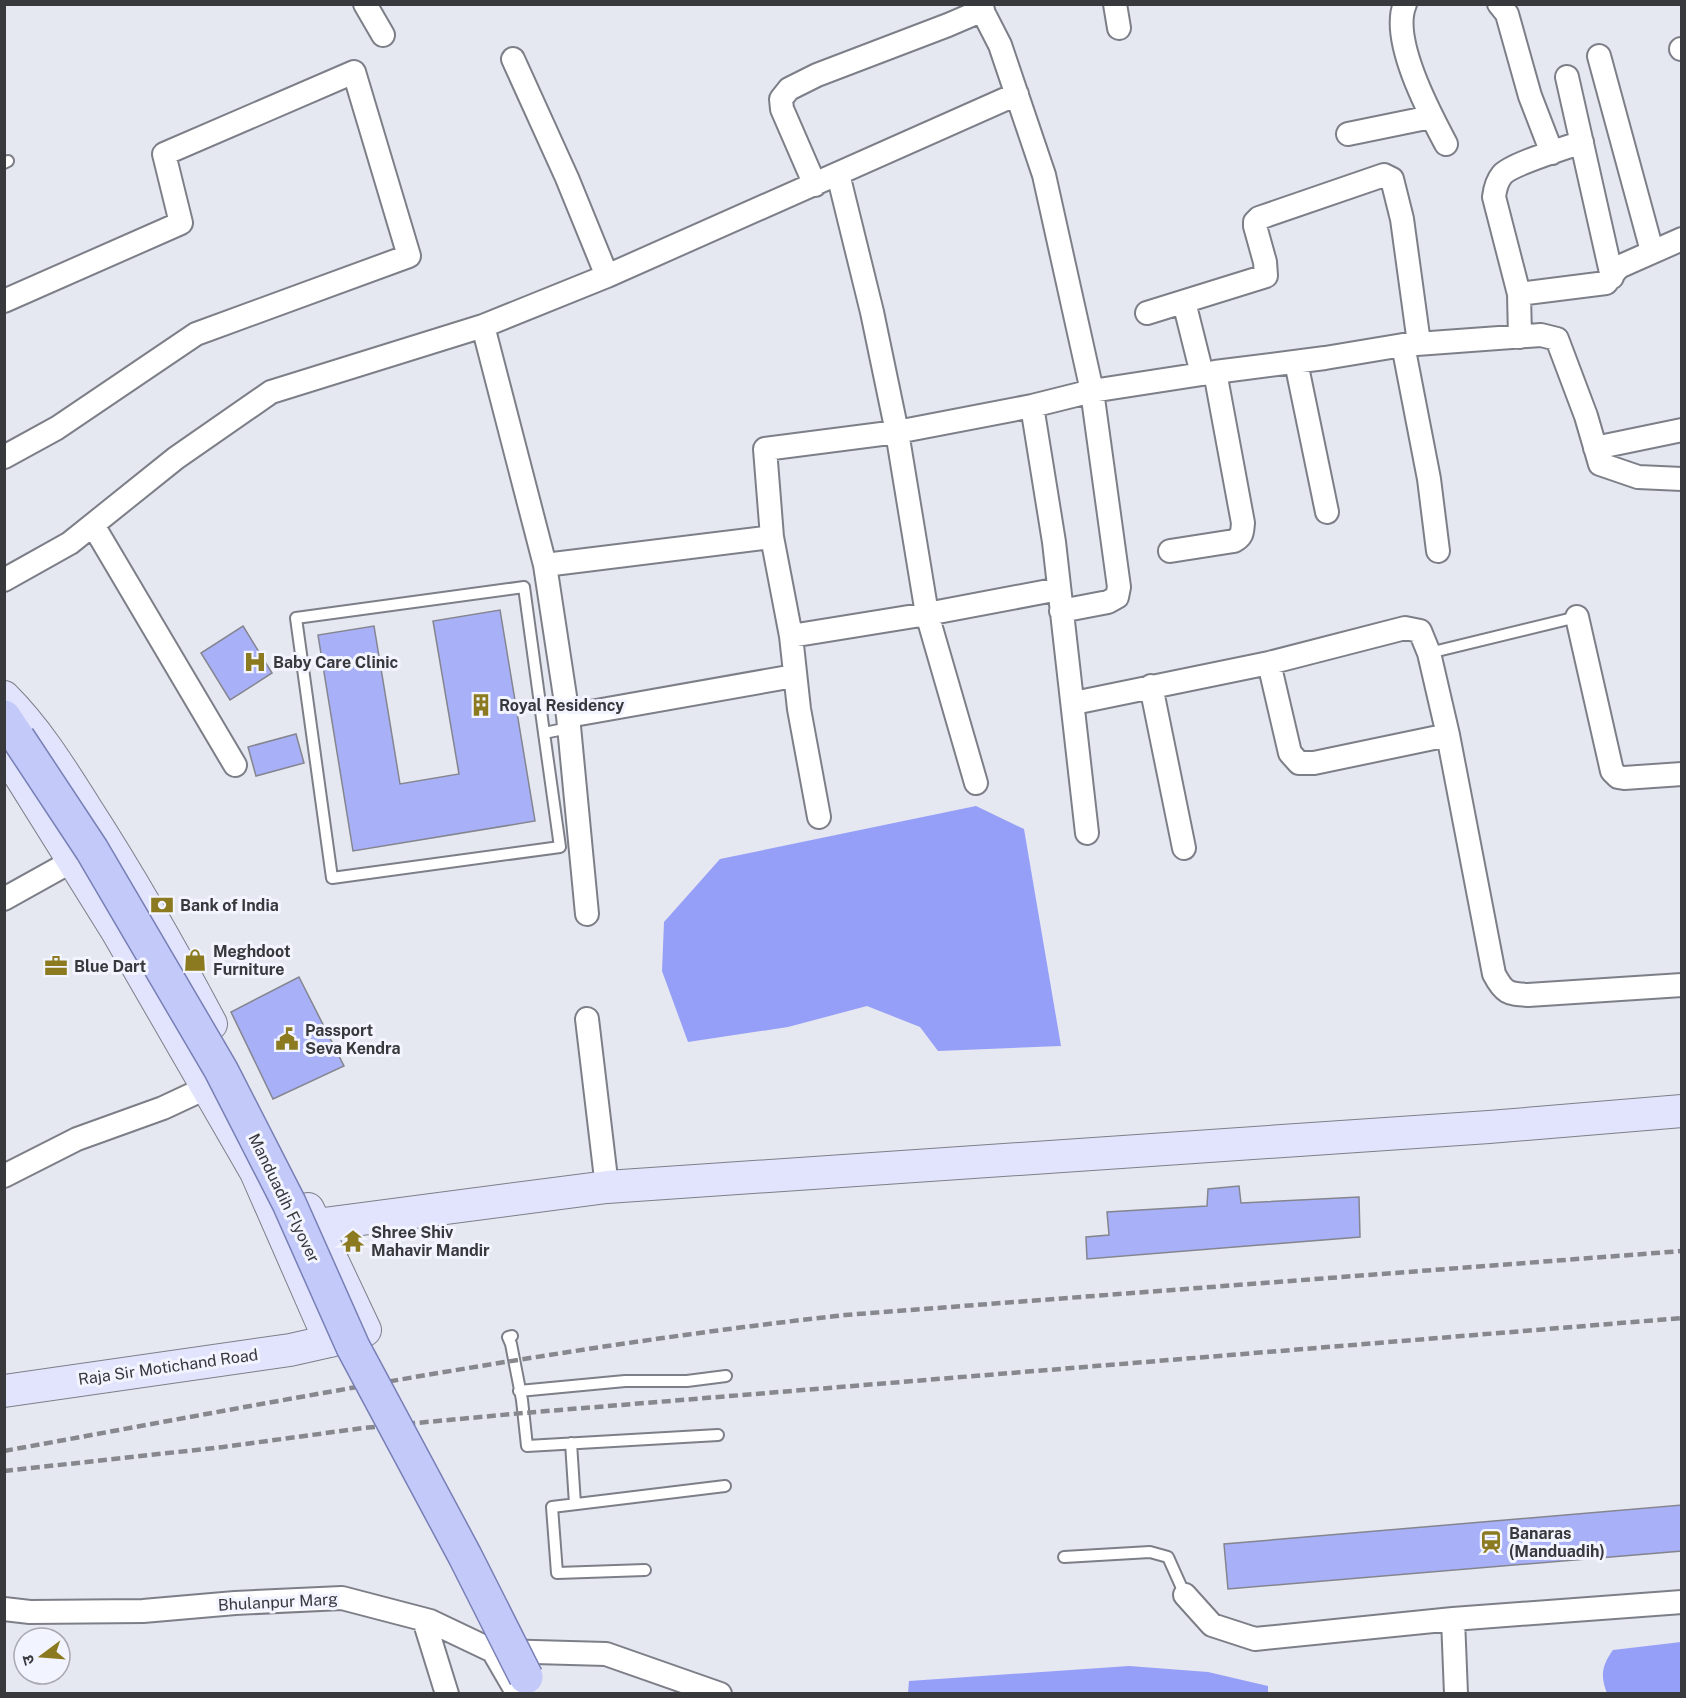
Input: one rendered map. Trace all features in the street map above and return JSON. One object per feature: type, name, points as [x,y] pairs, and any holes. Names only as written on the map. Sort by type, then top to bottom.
[{"type":"main road","name":"Manduadih Flyover","points":[[11,751],[92,850],[220,1070],[289,1203],[353,1347],[429,1485],[535,1694]]},
{"type":"street","points":[[365,4],[383,36]]},
{"type":"street","points":[[1115,4],[1119,28]]},
{"type":"street","points":[[1405,4],[1400,28],[1406,56],[1431,117],[1446,144]]},
{"type":"street","points":[[1499,4],[1507,14],[1530,96],[1552,153]]},
{"type":"street","points":[[791,636],[927,614],[1060,600],[1108,603],[1117,597],[1119,587],[1092,391],[1044,175],[1000,45],[981,7],[948,25],[817,75],[789,89],[782,99],[782,109],[815,184]]},
{"type":"street","points":[[1599,57],[1652,251]]},
{"type":"street","points":[[513,59],[567,178],[606,276]]},
{"type":"street","points":[[4,301],[181,223],[164,154],[354,72],[409,256],[196,334],[57,428],[4,458]]},
{"type":"street","points":[[1568,77],[1612,277]]},
{"type":"street","points":[[4,580],[70,543],[176,458],[272,392],[483,326],[606,276],[1017,94]]},
{"type":"street","points":[[1348,134],[1431,117]]},
{"type":"street","points":[[1520,337],[1520,294],[1494,197],[1496,186],[1503,173],[1582,142]]},
{"type":"street","points":[[838,174],[872,312],[897,432],[927,614],[976,783]]},
{"type":"street","points":[[1147,313],[1266,276],[1265,262],[1255,226],[1259,218],[1384,175],[1392,179],[1402,219],[1411,344],[1438,552]]},
{"type":"street","points":[[1520,294],[1604,284],[1621,266],[1682,239]]},
{"type":"street","points":[[1170,551],[1240,538],[1243,523],[1208,373],[1184,302]]},
{"type":"street","points":[[483,326],[545,565],[568,722],[588,914]]},
{"type":"street","points":[[819,817],[794,676],[791,636],[772,537],[765,450],[897,432],[1032,406],[1092,391],[1208,373],[1411,344],[1541,335],[1557,339],[1586,416],[1600,464],[1638,477],[1682,479]]},
{"type":"street","points":[[1296,362],[1327,512]]},
{"type":"street","points":[[1032,406],[1054,543],[1087,833]]},
{"type":"street","points":[[1595,448],[1682,430]]},
{"type":"street","points":[[93,525],[235,765]]},
{"type":"street","points":[[545,565],[772,537]]},
{"type":"street","points":[[1577,617],[1612,771],[1618,777],[1624,778],[1682,774]]},
{"type":"street","points":[[1074,703],[1269,663],[1405,628],[1420,631],[1429,653],[1448,735],[1494,975],[1501,988],[1511,994],[1528,995],[1682,985]]},
{"type":"street","points":[[1269,663],[1290,753],[1299,763],[1314,763],[1448,735]]},
{"type":"street","points":[[568,722],[794,676]]},
{"type":"street","points":[[1151,686],[1184,848]]},
{"type":"street","points":[[4,698],[26,718],[113,850],[160,930],[316,1225]]},
{"type":"street","points":[[11,751],[256,1172],[330,1341]]},
{"type":"street","points":[[4,899],[74,860]]},
{"type":"street","points":[[587,1019],[607,1187]]},
{"type":"street","points":[[4,1176],[77,1139],[163,1108],[208,1087]]},
{"type":"street","points":[[283,1232],[316,1225],[607,1187],[1489,1128],[1682,1111]]},
{"type":"street","name":"Raja Sir Motichand Road","points":[[4,1390],[290,1350],[330,1341],[366,1329],[316,1225]]},
{"type":"street","points":[[1185,1595],[1212,1625],[1255,1639],[1453,1619],[1682,1602]]},
{"type":"street","name":"Bhulanpur Marg","points":[[4,1609],[30,1612],[142,1611],[236,1603],[342,1598],[424,1620],[493,1651]]},
{"type":"street","points":[[1453,1619],[1456,1694]]},
{"type":"street","points":[[424,1620],[447,1694]]},
{"type":"street","points":[[493,1651],[518,1694]]},
{"type":"street","points":[[493,1651],[606,1654],[720,1694]]},
{"type":"lane","points":[[524,587],[544,733],[560,848],[332,878],[296,618],[524,587]]},
{"type":"lane","points":[[1429,653],[1577,617]]},
{"type":"lane","points":[[544,733],[568,722]]},
{"type":"lane","points":[[512,1336],[508,1337],[522,1400],[527,1446],[718,1436]]},
{"type":"lane","points":[[519,1391],[625,1381],[687,1381],[726,1376]]},
{"type":"lane","points":[[571,1443],[575,1504]]},
{"type":"lane","points":[[645,1570],[557,1573],[552,1507],[725,1486]]},
{"type":"lane","points":[[1064,1557],[1150,1552],[1168,1557],[1185,1595]]},
{"type":"water","points":[[976,806],[1024,829],[1061,1046],[938,1051],[920,1027],[867,1006],[788,1027],[688,1042],[662,971],[664,922],[720,859]]},
{"type":"water","points":[[1681,1642],[1681,1693],[1607,1693],[1603,1671],[1613,1650]]},
{"type":"water","points":[[1129,1666],[1208,1672],[1268,1686],[1268,1693],[908,1693],[909,1681]]},
{"type":"building","name":"Royal Residency","points":[[500,610],[535,821],[353,851],[318,635],[374,626],[400,784],[459,774],[433,621]]},
{"type":"building","points":[[243,626],[272,673],[230,700],[201,653]]},
{"type":"building","points":[[296,734],[304,763],[256,776],[248,747]]},
{"type":"building","name":"Passport Seva Kendra","points":[[299,977],[344,1066],[273,1099],[231,1012]]},
{"type":"building","points":[[1239,1186],[1241,1203],[1359,1197],[1360,1237],[1087,1259],[1086,1237],[1109,1235],[1107,1212],[1207,1206],[1208,1189]]},
{"type":"building","points":[[1682,1505],[1682,1551],[1228,1589],[1224,1544]]},
{"type":"railway","points":[[4,1451],[529,1358],[845,1315],[1682,1251]]},
{"type":"railway","points":[[4,1471],[223,1447],[363,1428],[523,1413],[1682,1318]]},
{"type":"place","name":"Baby Care Clinic","points":[[255,662]]},
{"type":"place","name":"Royal Residency","points":[[481,705]]},
{"type":"place","name":"Bank of India","points":[[162,905]]},
{"type":"place","name":"Meghdoot Furniture","points":[[195,960]]},
{"type":"place","name":"Blue Dart","points":[[56,966]]},
{"type":"place","name":"Passport Seva Kendra","points":[[287,1039]]},
{"type":"place","name":"Shree Shiv Mahavir Mandir","points":[[353,1241]]},
{"type":"place","name":"Banaras (Manduadih)","points":[[1491,1542]]}]
